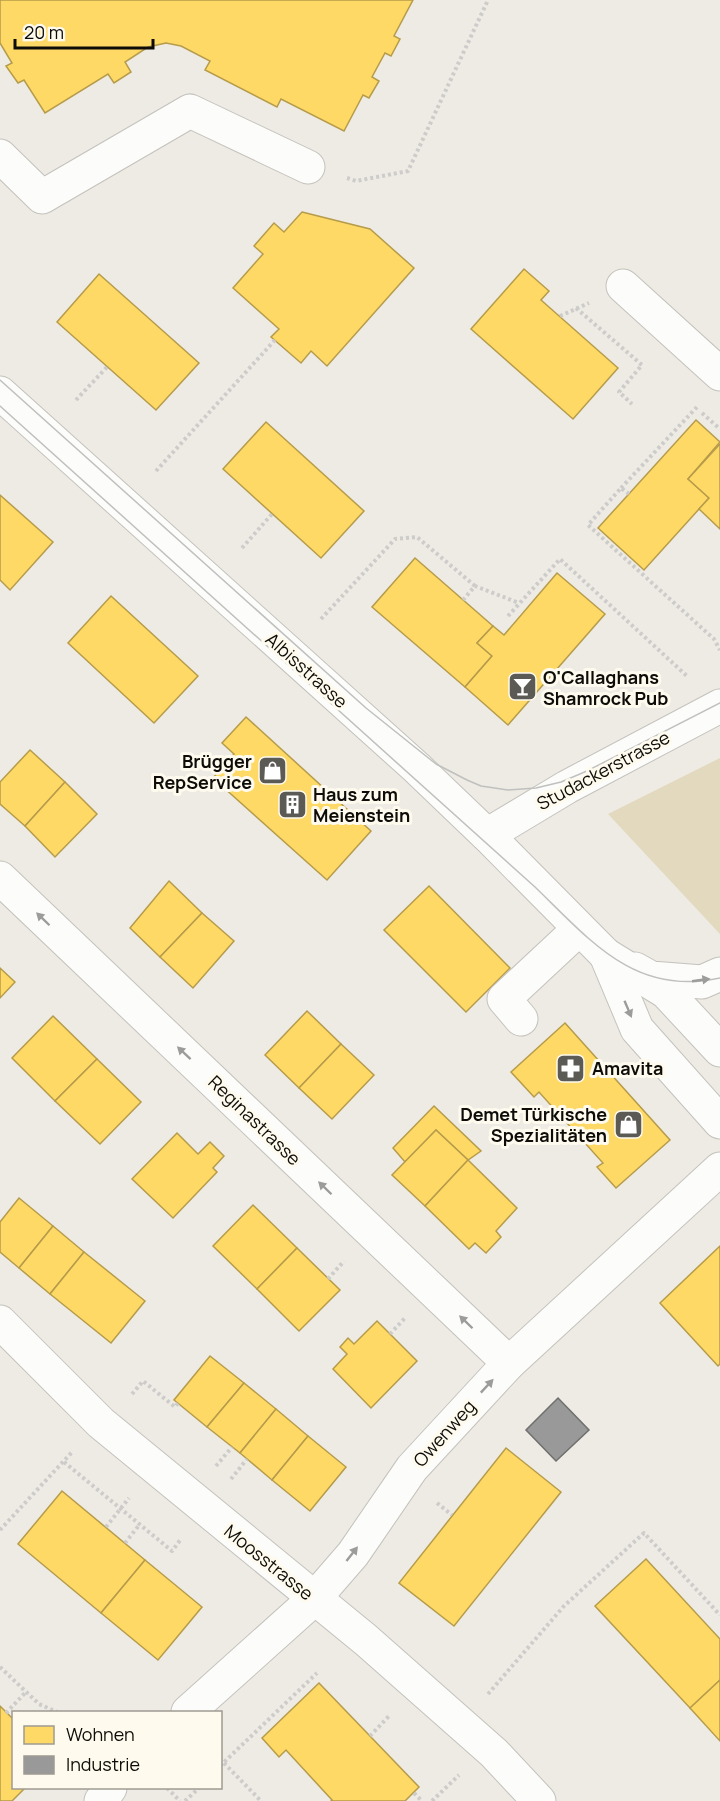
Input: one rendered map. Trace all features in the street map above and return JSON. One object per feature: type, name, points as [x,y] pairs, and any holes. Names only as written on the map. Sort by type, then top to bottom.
[{"type":"street","points":[[0,156],[42,197],[190,111],[308,167]]},
{"type":"street","points":[[623,286],[720,374]]},
{"type":"street","name":"Albisstrasse","points":[[0,393],[417,768],[606,955],[666,992],[720,1050]]},
{"type":"street","name":"Studackerstrasse","points":[[487,835],[567,787],[720,706]]},
{"type":"street","name":"Reginastrasse","points":[[0,878],[509,1363]]},
{"type":"street","points":[[521,1019],[504,999],[579,929]]},
{"type":"street","points":[[606,955],[651,978],[702,982],[720,974]]},
{"type":"street","name":"Albisstrasse","points":[[606,955],[637,1029],[720,1122]]},
{"type":"street","name":"Owenweg","points":[[190,1711],[314,1599],[353,1554],[412,1468],[509,1363],[720,1169]]},
{"type":"street","name":"Moosstrasse","points":[[0,1322],[101,1423],[366,1640],[494,1753],[539,1801]]},
{"type":"street","points":[[100,1801],[109,1789]]},
{"type":"path","points":[[308,167],[356,181],[408,171],[488,0]]},
{"type":"path","points":[[576,308],[642,365],[619,392],[632,405]]},
{"type":"path","points":[[156,471],[274,340]]},
{"type":"path","points":[[76,400],[107,366]]},
{"type":"path","points":[[720,429],[697,407],[588,525],[714,639],[720,650]]},
{"type":"path","points":[[621,488],[629,494]]},
{"type":"path","points":[[242,548],[272,514]]},
{"type":"path","points":[[321,619],[395,539],[417,537],[475,586],[519,603]]},
{"type":"path","points":[[508,616],[560,559],[688,678]]},
{"type":"path","points":[[463,600],[475,586]]},
{"type":"path","points":[[0,1530],[101,1423]]},
{"type":"path","points":[[64,1462],[172,1551],[185,1535]]},
{"type":"path","points":[[106,1527],[134,1492]]},
{"type":"path","points":[[429,1498],[452,1515]]},
{"type":"path","points":[[125,1543],[140,1524]]},
{"type":"path","points":[[482,1702],[564,1606],[644,1533],[720,1616]]},
{"type":"path","points":[[0,1667],[39,1704],[53,1711]]},
{"type":"path","points":[[261,1801],[222,1765],[317,1673]]},
{"type":"path","points":[[6,1713],[26,1692]]},
{"type":"path","points":[[370,1736],[394,1711]]},
{"type":"path","points":[[432,1801],[462,1772]]},
{"type":"path","points":[[168,1789],[182,1801],[198,1789]]},
{"type":"path","points":[[414,1793],[422,1801]]},
{"type":"shaded area","points":[[720,758],[720,934],[608,814]]},
{"type":"building: Wohnen","points":[[0,0],[413,0],[394,36],[400,39],[391,56],[385,53],[372,77],[379,81],[369,98],[363,95],[344,131],[281,99],[277,107],[205,70],[210,61],[181,46],[166,43],[148,47],[125,62],[131,72],[114,83],[108,74],[45,113],[24,80],[18,83],[6,66],[12,63],[0,43]]},
{"type":"building: Wohnen","points":[[302,212],[370,229],[414,268],[327,366],[311,351],[301,363],[271,337],[279,329],[233,288],[263,254],[254,246],[274,223],[284,232]]},
{"type":"building: Wohnen","points":[[524,269],[549,291],[541,300],[618,368],[573,419],[471,329]]},
{"type":"building: Wohnen","points":[[99,274],[199,363],[156,410],[57,322]]},
{"type":"building: Wohnen","points":[[696,420],[720,442],[688,479],[709,498],[644,570],[598,528]]},
{"type":"building: Wohnen","points":[[266,422],[364,511],[321,558],[223,469]]},
{"type":"building: Wohnen","points":[[720,444],[720,529],[699,509],[709,498],[688,479]]},
{"type":"building: Wohnen","points":[[0,495],[53,542],[10,590],[0,580]]},
{"type":"building: Wohnen","points":[[415,558],[493,626],[477,643],[492,656],[465,687],[372,607]]},
{"type":"building: Wohnen","points":[[557,573],[605,614],[508,725],[465,687],[492,656],[477,643],[493,626],[504,635]]},
{"type":"building: Wohnen","points":[[111,596],[198,676],[154,723],[68,643]]},
{"type":"building: Wohnen","name":"Haus zum Meienstein","points":[[246,717],[371,831],[327,880],[213,778],[234,754],[222,743]]},
{"type":"building: Wohnen","points":[[30,750],[65,782],[25,826],[0,804],[0,782]]},
{"type":"building: Wohnen","points":[[65,782],[97,814],[55,857],[25,826]]},
{"type":"building: Wohnen","points":[[169,881],[202,913],[160,957],[130,928]]},
{"type":"building: Wohnen","points":[[429,886],[510,968],[466,1012],[384,930]]},
{"type":"building: Wohnen","points":[[202,913],[234,941],[193,988],[160,957]]},
{"type":"building: Wohnen","points":[[0,968],[15,982],[0,998]]},
{"type":"building: Wohnen","points":[[307,1011],[341,1044],[299,1088],[265,1055]]},
{"type":"building: Wohnen","points":[[53,1016],[97,1059],[55,1101],[12,1058]]},
{"type":"building: Wohnen","points":[[565,1023],[670,1140],[616,1188],[597,1167],[603,1163],[539,1092],[534,1097],[511,1072]]},
{"type":"building: Wohnen","points":[[341,1044],[374,1075],[332,1119],[299,1088]]},
{"type":"building: Wohnen","points":[[97,1059],[141,1102],[100,1144],[55,1101]]},
{"type":"building: Wohnen","points":[[434,1106],[481,1151],[468,1160],[436,1130],[405,1162],[393,1148]]},
{"type":"building: Wohnen","points":[[436,1130],[468,1160],[425,1206],[392,1175]]},
{"type":"building: Wohnen","points":[[177,1133],[198,1154],[210,1142],[224,1156],[213,1168],[217,1172],[173,1218],[132,1179]]},
{"type":"building: Wohnen","points":[[468,1160],[517,1208],[496,1231],[501,1237],[486,1253],[475,1243],[469,1249],[425,1206]]},
{"type":"building: Wohnen","points":[[19,1198],[53,1226],[19,1268],[0,1252],[0,1222]]},
{"type":"building: Wohnen","points":[[253,1205],[297,1248],[257,1289],[213,1246]]},
{"type":"building: Wohnen","points":[[53,1226],[84,1252],[50,1294],[19,1268]]},
{"type":"building: Wohnen","points":[[720,1246],[720,1364],[718,1366],[660,1303]]},
{"type":"building: Wohnen","points":[[297,1248],[340,1290],[299,1331],[257,1289]]},
{"type":"building: Wohnen","points":[[84,1252],[145,1301],[111,1343],[50,1294]]},
{"type":"building: Wohnen","points":[[377,1321],[417,1361],[371,1408],[333,1369],[347,1354],[340,1347],[348,1338],[354,1344]]},
{"type":"building: Wohnen","points":[[210,1356],[244,1383],[207,1427],[174,1400]]},
{"type":"building: Wohnen","points":[[244,1383],[276,1409],[240,1453],[207,1427]]},
{"type":"building: Wohnen","points":[[276,1409],[308,1436],[272,1480],[240,1453]]},
{"type":"building: Wohnen","points":[[308,1436],[346,1467],[310,1511],[272,1480]]},
{"type":"building: Wohnen","points":[[506,1448],[561,1492],[454,1626],[399,1583]]},
{"type":"building: Wohnen","points":[[62,1491],[145,1560],[101,1613],[18,1544]]},
{"type":"building: Wohnen","points":[[646,1559],[720,1639],[720,1680],[690,1708],[595,1606]]},
{"type":"building: Wohnen","points":[[145,1560],[202,1607],[158,1660],[101,1613]]},
{"type":"building: Wohnen","points":[[720,1680],[720,1741],[690,1708]]},
{"type":"building: Wohnen","points":[[319,1683],[419,1787],[405,1801],[331,1801],[286,1750],[279,1757],[262,1738]]},
{"type":"building: Wohnen","points":[[0,1706],[12,1718],[12,1789],[24,1789],[12,1801],[0,1801]]},
{"type":"building: Industrie","points":[[558,1398],[589,1430],[556,1461],[526,1430]]},
{"type":"tram line","points":[[0,380],[366,708],[436,764],[467,780],[481,786],[508,790],[536,788],[561,782],[720,703]]},
{"type":"tram line","points":[[0,406],[535,887],[595,944],[616,960],[639,972],[663,979],[690,982],[720,978]]},
{"type":"place","name":"O'Callaghans Shamrock Pub","points":[[522,687]]},
{"type":"place","name":"Brügger RepService","points":[[273,771]]},
{"type":"place","name":"Haus zum Meienstein","points":[[292,804]]},
{"type":"place","name":"Amavita","points":[[571,1068]]},
{"type":"place","name":"Demet Türkische Spezialitäten","points":[[628,1124]]}]
